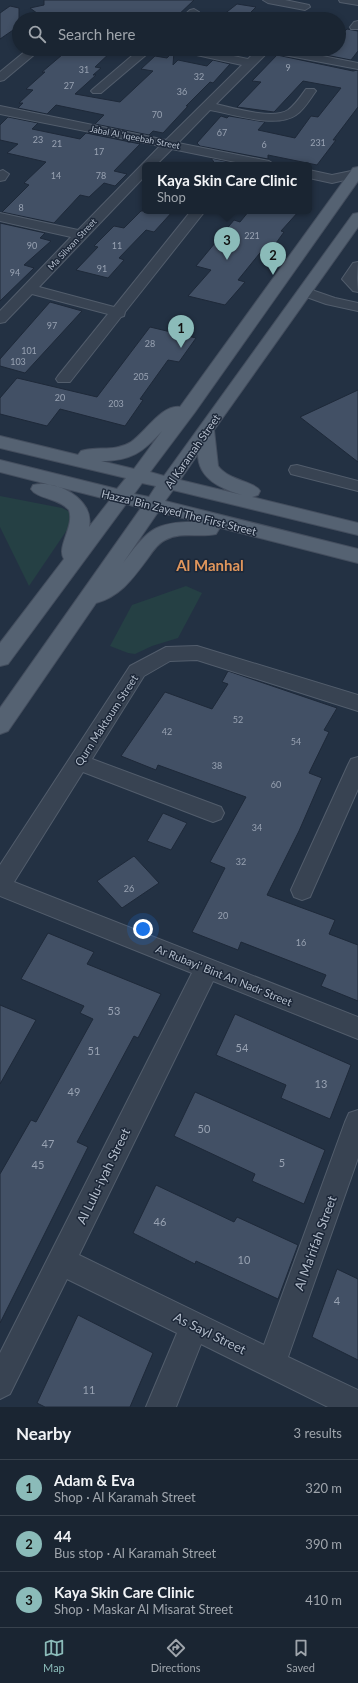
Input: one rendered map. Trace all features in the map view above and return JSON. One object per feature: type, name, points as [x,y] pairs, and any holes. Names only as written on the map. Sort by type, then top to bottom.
[{"type":"main road","points":[[0,658],[189,408],[357,172]]},
{"type":"main road","name":"Al Karamah Street","points":[[0,726],[205,430],[306,292],[358,217]]},
{"type":"main road","points":[[60,456],[111,455],[128,451],[139,445],[161,423],[189,408]]},
{"type":"main road","points":[[205,430],[208,442],[207,459],[215,474],[232,485],[280,500],[298,514]]},
{"type":"main road","points":[[0,442],[358,529]]},
{"type":"main road","name":"Hazza' Bin Zayed The First Street","points":[[0,466],[358,556]]},
{"type":"main road","points":[[0,469],[28,485],[65,497],[75,506],[78,511],[80,522],[72,544],[72,561]]},
{"type":"main road","points":[[89,599],[107,590],[121,580],[151,541],[162,533],[184,527],[219,529],[238,527]]},
{"type":"street","points":[[268,0],[309,3]]},
{"type":"street","points":[[344,0],[358,2]]},
{"type":"street","points":[[300,12],[309,3]]},
{"type":"street","points":[[0,78],[27,56]]},
{"type":"street","points":[[97,91],[139,56]]},
{"type":"street","points":[[216,56],[250,63]]},
{"type":"street","points":[[152,162],[257,56]]},
{"type":"street","points":[[306,56],[358,66]]},
{"type":"street","points":[[209,106],[272,118],[283,117],[292,114],[310,91]]},
{"type":"street","name":"Jabal Al 'Iqeebah Street","points":[[0,110],[255,162]]},
{"type":"street","name":"Ma Silwan Street","points":[[0,319],[142,172]]},
{"type":"street","points":[[312,175],[332,178],[357,172]]},
{"type":"street","points":[[332,178],[345,188]]},
{"type":"street","points":[[64,379],[119,313],[196,214]]},
{"type":"street","points":[[0,217],[80,235]]},
{"type":"street","points":[[358,266],[349,279],[358,288]]},
{"type":"street","points":[[30,289],[119,313]]},
{"type":"street","points":[[306,292],[331,301],[358,306]]},
{"type":"street","points":[[297,470],[358,486]]},
{"type":"street","name":"Qurn Maktoum Street","points":[[0,885],[137,671],[166,654],[197,653],[358,703]]},
{"type":"street","points":[[78,762],[213,813]]},
{"type":"street","points":[[302,890],[358,765]]},
{"type":"street","name":"Ar Rubayi' Bint An Nadr Street","points":[[0,885],[358,1028]]},
{"type":"street","name":"Al Lulu-iyah Street","points":[[0,1384],[207,968]]},
{"type":"street","name":"Al Ma'rifah Street","points":[[271,1364],[358,1122]]},
{"type":"street","name":"As Sayl Street","points":[[61,1261],[358,1406]]},
{"type":"street","points":[[161,1407],[194,1326]]},
{"type":"green space","points":[[0,496],[62,508],[70,512],[71,524],[29,586],[0,527]]},
{"type":"green space","points":[[186,586],[202,593],[178,638],[152,646],[135,654],[110,646],[132,605]]},
{"type":"building","points":[[44,0],[194,0],[181,12],[35,12],[30,8],[44,5]]},
{"type":"building","points":[[237,4],[256,7],[251,12],[227,12]]},
{"type":"building","points":[[10,6],[19,8],[19,12],[12,12],[12,31],[0,39],[0,13]]},
{"type":"building","points":[[346,30],[358,31],[358,51],[351,60],[331,56],[346,56]]},
{"type":"building","points":[[61,56],[107,56],[95,67],[101,68],[93,75],[96,75],[75,94],[120,102],[153,71],[141,69],[155,56],[167,58],[169,56],[174,56],[173,65],[178,60],[207,66],[213,60],[230,64],[213,83],[210,82],[186,106],[188,106],[163,133],[153,131],[149,135],[95,124],[104,115],[56,105],[47,114],[18,108],[23,103],[19,103],[33,90],[26,89],[45,72],[42,72]]},
{"type":"building","points":[[276,56],[353,71],[358,70],[358,107],[333,140],[336,140],[317,165],[312,164],[312,162],[302,162],[268,155],[268,159],[200,146],[197,143],[221,116],[265,122],[258,130],[295,138],[311,116],[318,117],[341,88],[303,81],[274,112],[237,107],[261,82],[252,81]]},
{"type":"building","points":[[8,117],[38,123],[32,129],[80,139],[86,133],[140,144],[114,171],[127,174],[115,186],[104,183],[89,197],[80,195],[54,223],[2,212],[29,185],[24,183],[46,162],[7,153],[18,144],[0,140],[0,125]]},
{"type":"building","points":[[211,158],[229,162],[214,162]]},
{"type":"building","points":[[141,211],[142,214],[170,214],[154,232],[146,230],[119,258],[124,260],[108,278],[76,270],[98,247],[94,246],[114,226],[124,228]]},
{"type":"building","points":[[247,214],[296,214],[281,231],[284,232],[271,250],[264,248],[238,280],[245,282],[225,305],[188,296],[211,270],[196,266],[234,220],[240,222]]},
{"type":"building","points":[[0,223],[45,233],[40,238],[51,241],[24,265],[34,268],[0,301]]},
{"type":"building","points":[[50,302],[82,311],[25,373],[0,366],[0,359]]},
{"type":"building","points":[[150,327],[196,338],[179,362],[168,360],[140,399],[143,400],[125,426],[60,409],[47,426],[0,414],[0,398],[17,378],[97,397]]},
{"type":"building","points":[[358,390],[358,462],[300,417]]},
{"type":"building","points":[[228,671],[337,708],[324,730],[329,732],[309,773],[322,778],[299,831],[267,895],[335,920],[329,934],[358,945],[358,1001],[321,986],[326,975],[241,942],[238,950],[192,932],[225,868],[210,862],[246,797],[158,765],[156,770],[121,756],[165,692],[212,709],[228,684],[222,682]]},
{"type":"building","points":[[163,813],[187,823],[171,850],[147,841]]},
{"type":"building","points":[[134,856],[159,883],[122,908],[97,881]]},
{"type":"building","points":[[48,933],[94,952],[87,964],[161,994],[138,1038],[134,1036],[77,1142],[88,1147],[0,1323],[0,1174],[31,1120],[36,1122],[93,1019],[80,1013],[84,1006],[21,979]]},
{"type":"building","points":[[0,1005],[36,1020],[0,1084]]},
{"type":"building","points":[[235,1014],[351,1065],[330,1119],[281,1098],[286,1085],[216,1055]]},
{"type":"building","points":[[195,1092],[325,1150],[304,1204],[252,1181],[255,1174],[174,1136]]},
{"type":"building","points":[[156,1185],[234,1222],[237,1217],[298,1245],[278,1299],[196,1261],[195,1264],[133,1233]]},
{"type":"building","points":[[337,1269],[358,1279],[358,1360],[312,1337]]},
{"type":"building","points":[[78,1315],[153,1353],[130,1407],[45,1407],[37,1403]]},
{"type":"place","name":"Kaya Skin Care Clinic","points":[[227,260]]},
{"type":"place","name":"44","points":[[273,275]]},
{"type":"place","name":"Adam & Eva","points":[[181,348]]},
{"type":"district","name":"Al Manhal","points":[[210,565]]}]
